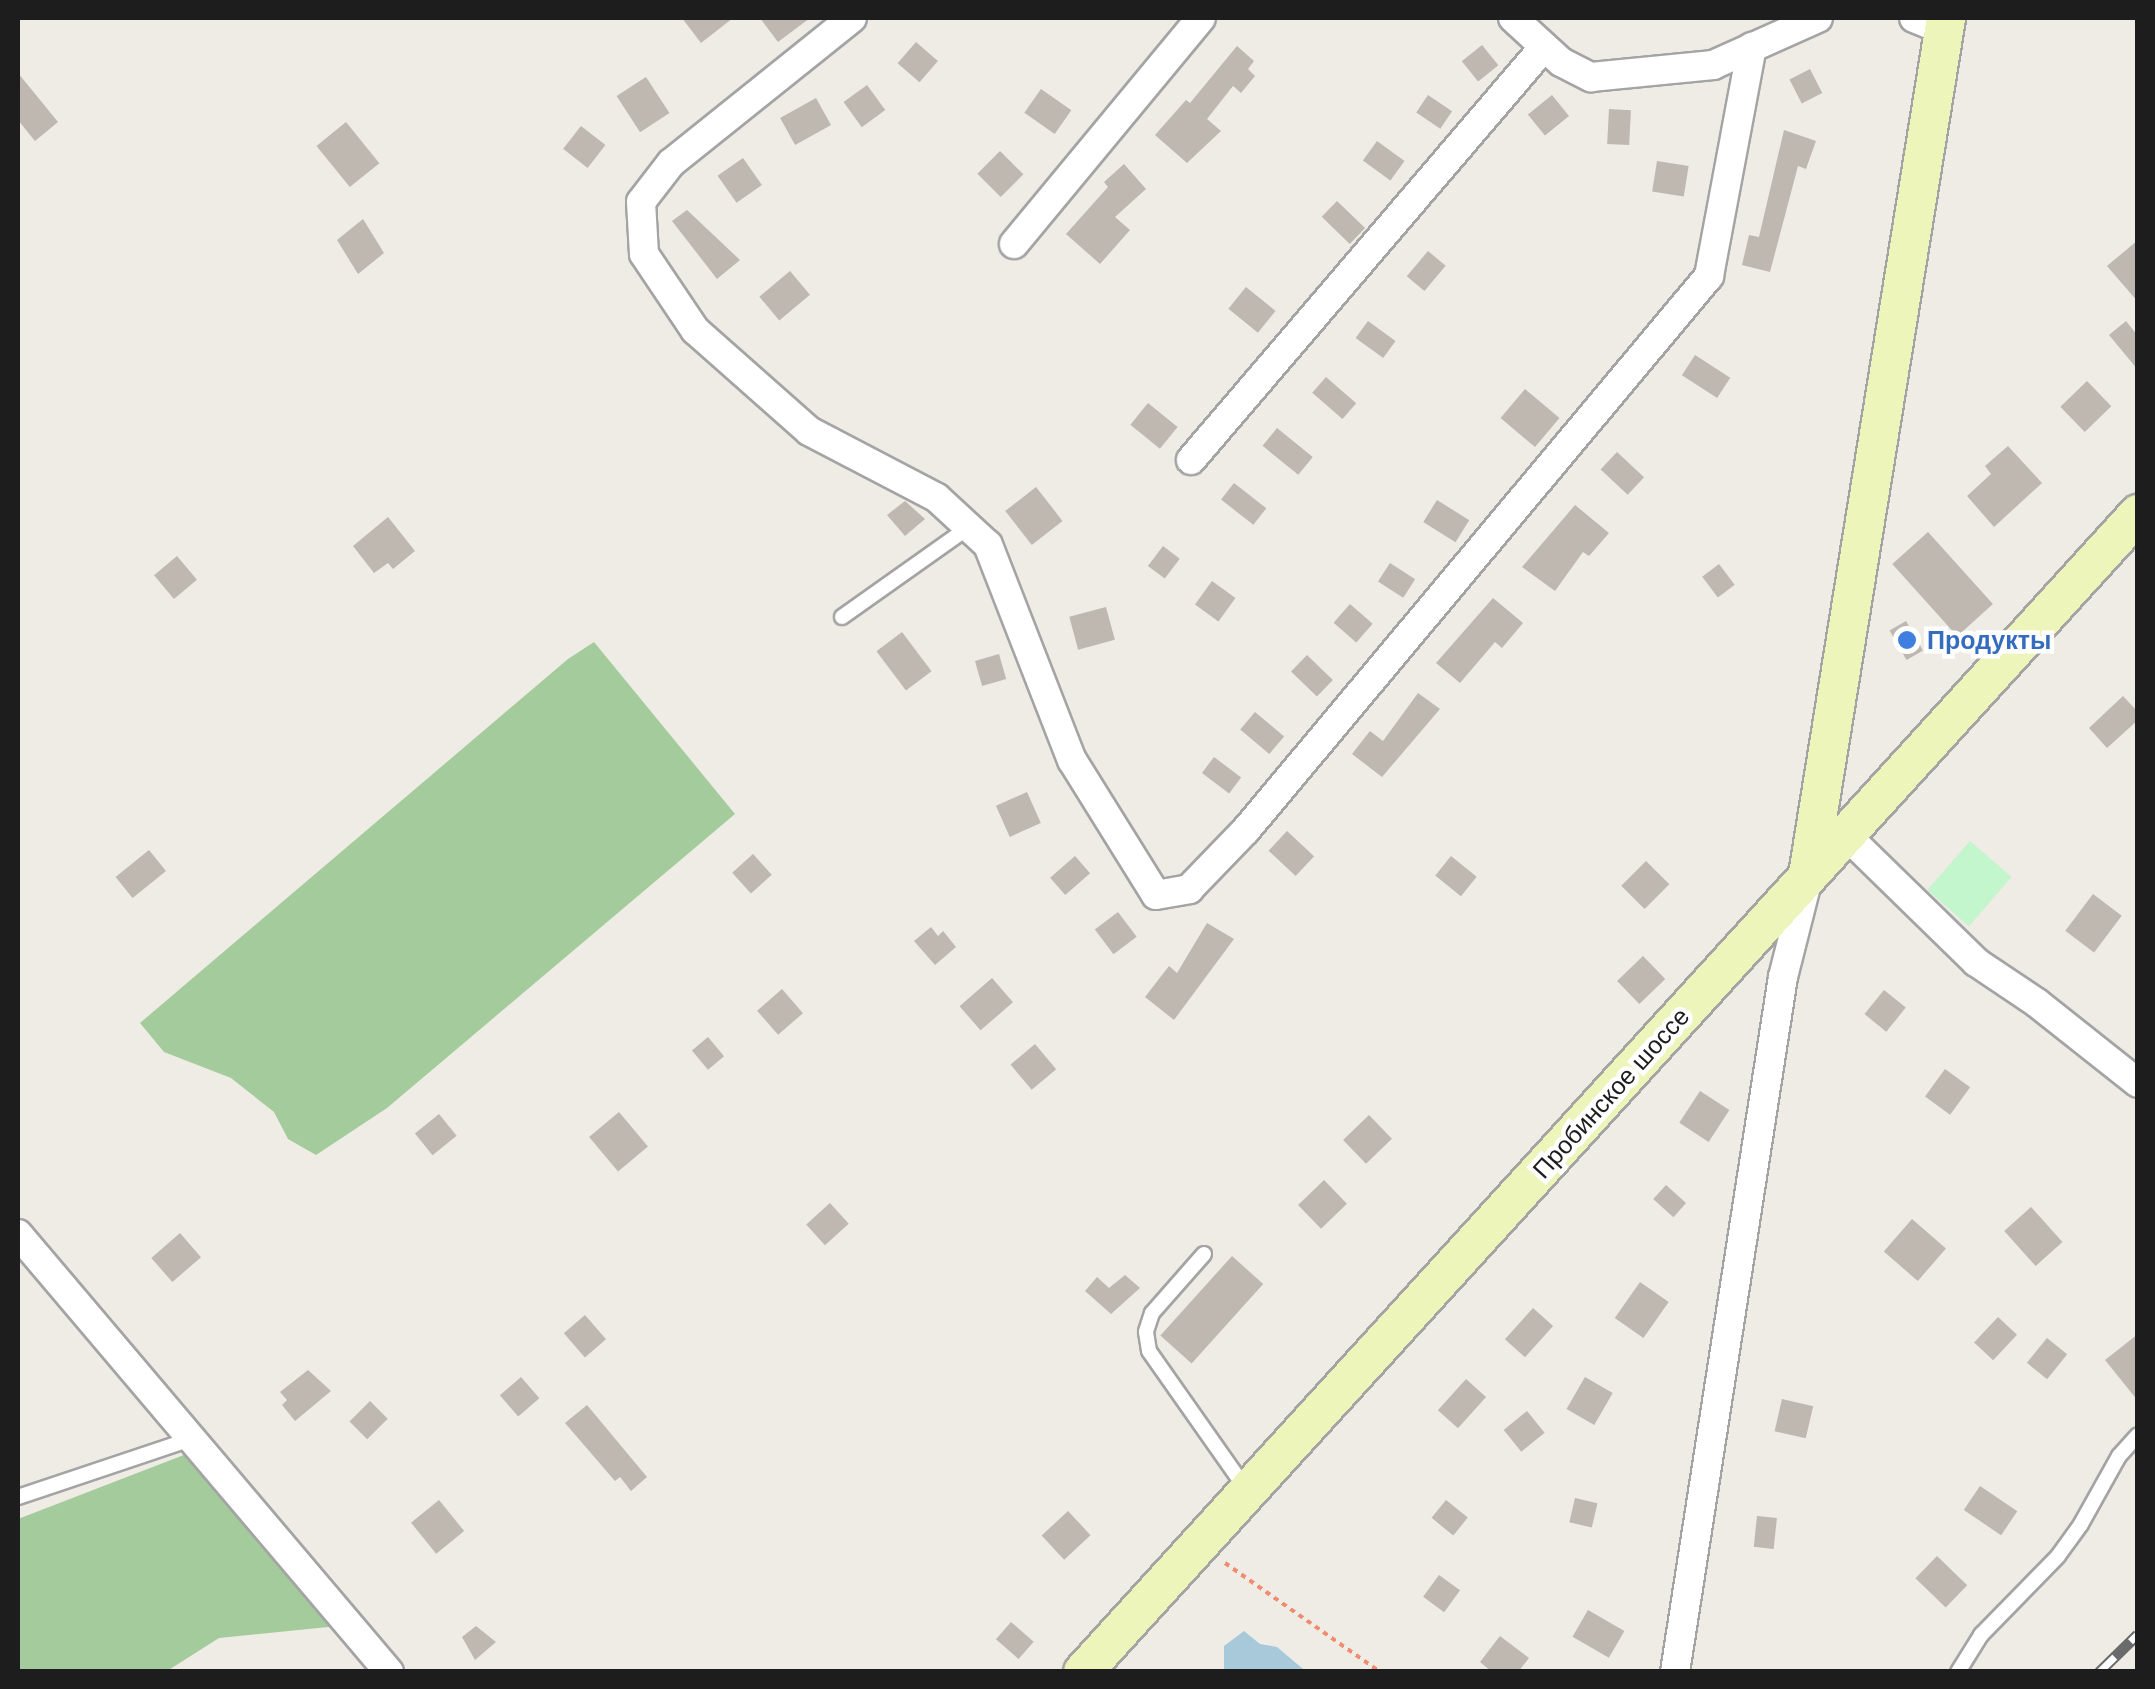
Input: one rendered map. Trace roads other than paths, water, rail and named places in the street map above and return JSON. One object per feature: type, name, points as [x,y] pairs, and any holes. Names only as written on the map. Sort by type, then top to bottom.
[{"type":"main road","points":[[1808,875],[1935,22]]},
{"type":"main road","name":"Пробинское шоссе","points":[[1088,1670],[2138,514]]},
{"type":"street","points":[[852,18],[671,162],[641,202],[644,254],[695,330],[809,430],[937,498],[988,545],[1072,760],[1156,895],[1189,889],[1246,830],[1709,276],[1752,47]]},
{"type":"street","points":[[1014,244],[1201,18]]},
{"type":"street","points":[[1514,18],[1561,62],[1591,77],[1712,65],[1818,18]]},
{"type":"street","points":[[1190,460],[1544,46]]},
{"type":"street","points":[[1846,835],[1976,962],[2037,1003],[2138,1083]]},
{"type":"street","points":[[1674,1672],[1783,976],[1808,875]]},
{"type":"street","points":[[18,1234],[188,1440],[388,1672]]},
{"type":"lane","points":[[842,617],[969,527]]},
{"type":"lane","points":[[1204,1254],[1152,1313],[1146,1332],[1150,1350],[1249,1494]]},
{"type":"lane","points":[[1958,1672],[1981,1635],[2082,1524],[2119,1456],[2138,1435]]},
{"type":"lane","points":[[18,1497],[188,1440]]},
{"type":"water","points":[[1244,1631],[1260,1644],[1277,1647],[1303,1669],[1224,1671],[1224,1646]]},
{"type":"railway","points":[[2099,1672],[2138,1634]]},
{"type":"place","name":"Продукты","points":[[1907,640]]}]
